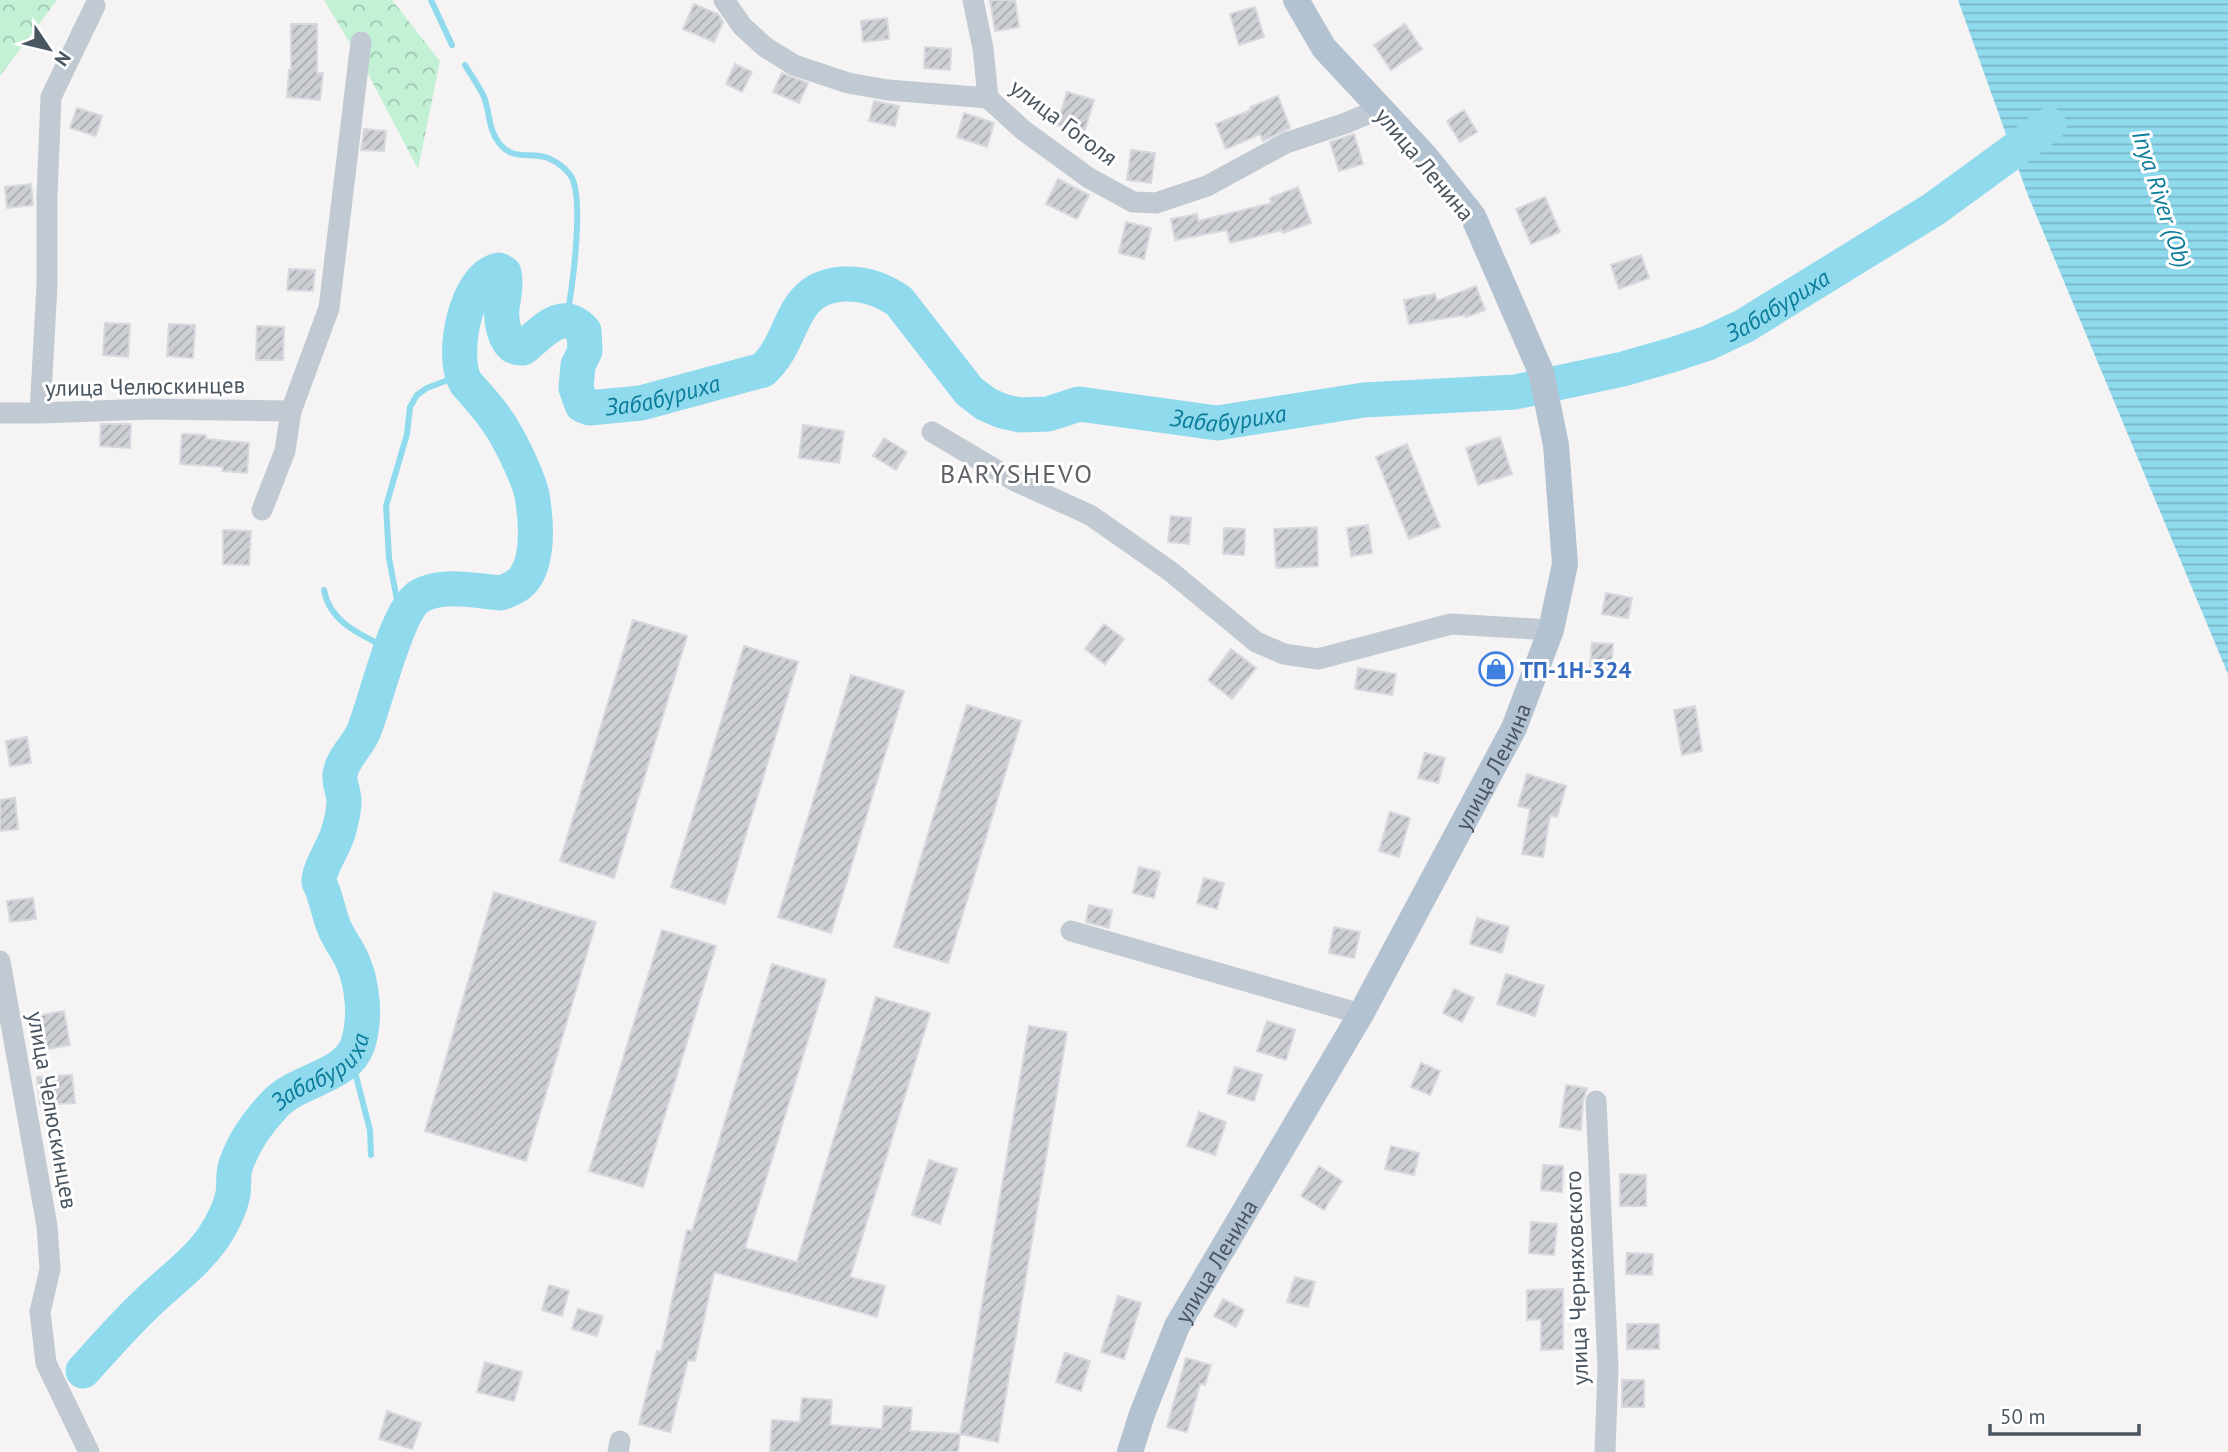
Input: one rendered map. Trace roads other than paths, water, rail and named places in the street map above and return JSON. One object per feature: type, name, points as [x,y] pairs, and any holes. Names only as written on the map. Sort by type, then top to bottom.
[{"type":"main road","name":"улица Ленина","points":[[1130,1452],[1177,1326],[1361,1014],[1514,728],[1551,630],[1565,564],[1553,422],[1541,372],[1473,216],[1426,157],[1324,48],[1296,0]]},
{"type":"street","name":"улица Гоголя","points":[[723,0],[742,26],[765,47],[794,65],[848,83],[888,90],[988,99],[1023,130],[1089,178],[1133,202],[1156,203],[1207,186],[1286,143],[1379,109]]},
{"type":"street","points":[[973,0],[983,48],[988,99]]},
{"type":"street","points":[[40,414],[47,285],[51,97],[95,6]]},
{"type":"street","points":[[262,510],[285,451],[291,411],[329,308],[361,42]]},
{"type":"street","name":"улица Челюскинцев","points":[[0,413],[150,409],[291,411]]},
{"type":"street","points":[[932,432],[1015,481],[1090,515],[1170,571],[1256,642],[1284,654],[1318,659],[1451,624],[1551,630]]},
{"type":"street","points":[[1071,931],[1361,1014]]},
{"type":"street","name":"улица Челюскинцев","points":[[0,961],[47,1226],[50,1269],[40,1312],[46,1363],[89,1452]]},
{"type":"street","name":"улица Черняховского","points":[[1596,1101],[1608,1367],[1605,1452]]},
{"type":"water","name":"Inya River (Ob)","points":[[1958,0],[2228,0],[2228,674],[2027,193]]},
{"type":"waterway","points":[[431,0],[452,45]]},
{"type":"waterway","points":[[465,65],[484,97],[493,132],[499,143],[516,154],[551,159],[572,178],[577,227],[566,321]]},
{"type":"waterway","name":"Забабуриха","points":[[83,1371],[129,1321],[206,1248],[230,1206],[235,1168],[242,1151],[268,1112],[284,1096],[343,1064],[358,1044],[363,1012],[359,980],[352,960],[334,927],[319,882],[342,817],[344,801],[341,769],[363,733],[387,658],[411,604],[420,596],[439,590],[500,593],[508,590],[524,579],[533,558],[535,514],[528,481],[502,428],[466,383],[461,371],[460,338],[464,319],[477,287],[487,276],[499,270],[504,273],[503,326],[514,347],[523,348],[544,330],[559,322],[576,324],[584,331],[585,351],[578,365],[576,388],[582,405],[589,408],[641,403],[763,370],[774,358],[802,305],[812,295],[825,288],[851,284],[873,288],[899,301],[969,391],[986,404],[1002,411],[1020,415],[1048,414],[1079,404],[1217,423],[1364,400],[1515,392],[1623,369],[1708,343],[1744,326],[1934,209],[2049,125]]},
{"type":"waterway","points":[[401,621],[389,558],[386,506],[407,434],[410,407],[417,395],[427,388],[461,375]]},
{"type":"waterway","points":[[324,590],[327,602],[341,620],[350,628],[391,650]]},
{"type":"waterway","points":[[351,1057],[370,1130],[371,1155]]},
{"type":"place","name":"ТП-1Н-324","points":[[1496,669]]},
{"type":"district","name":"BARYSHEVO","points":[[1017,473]]}]
